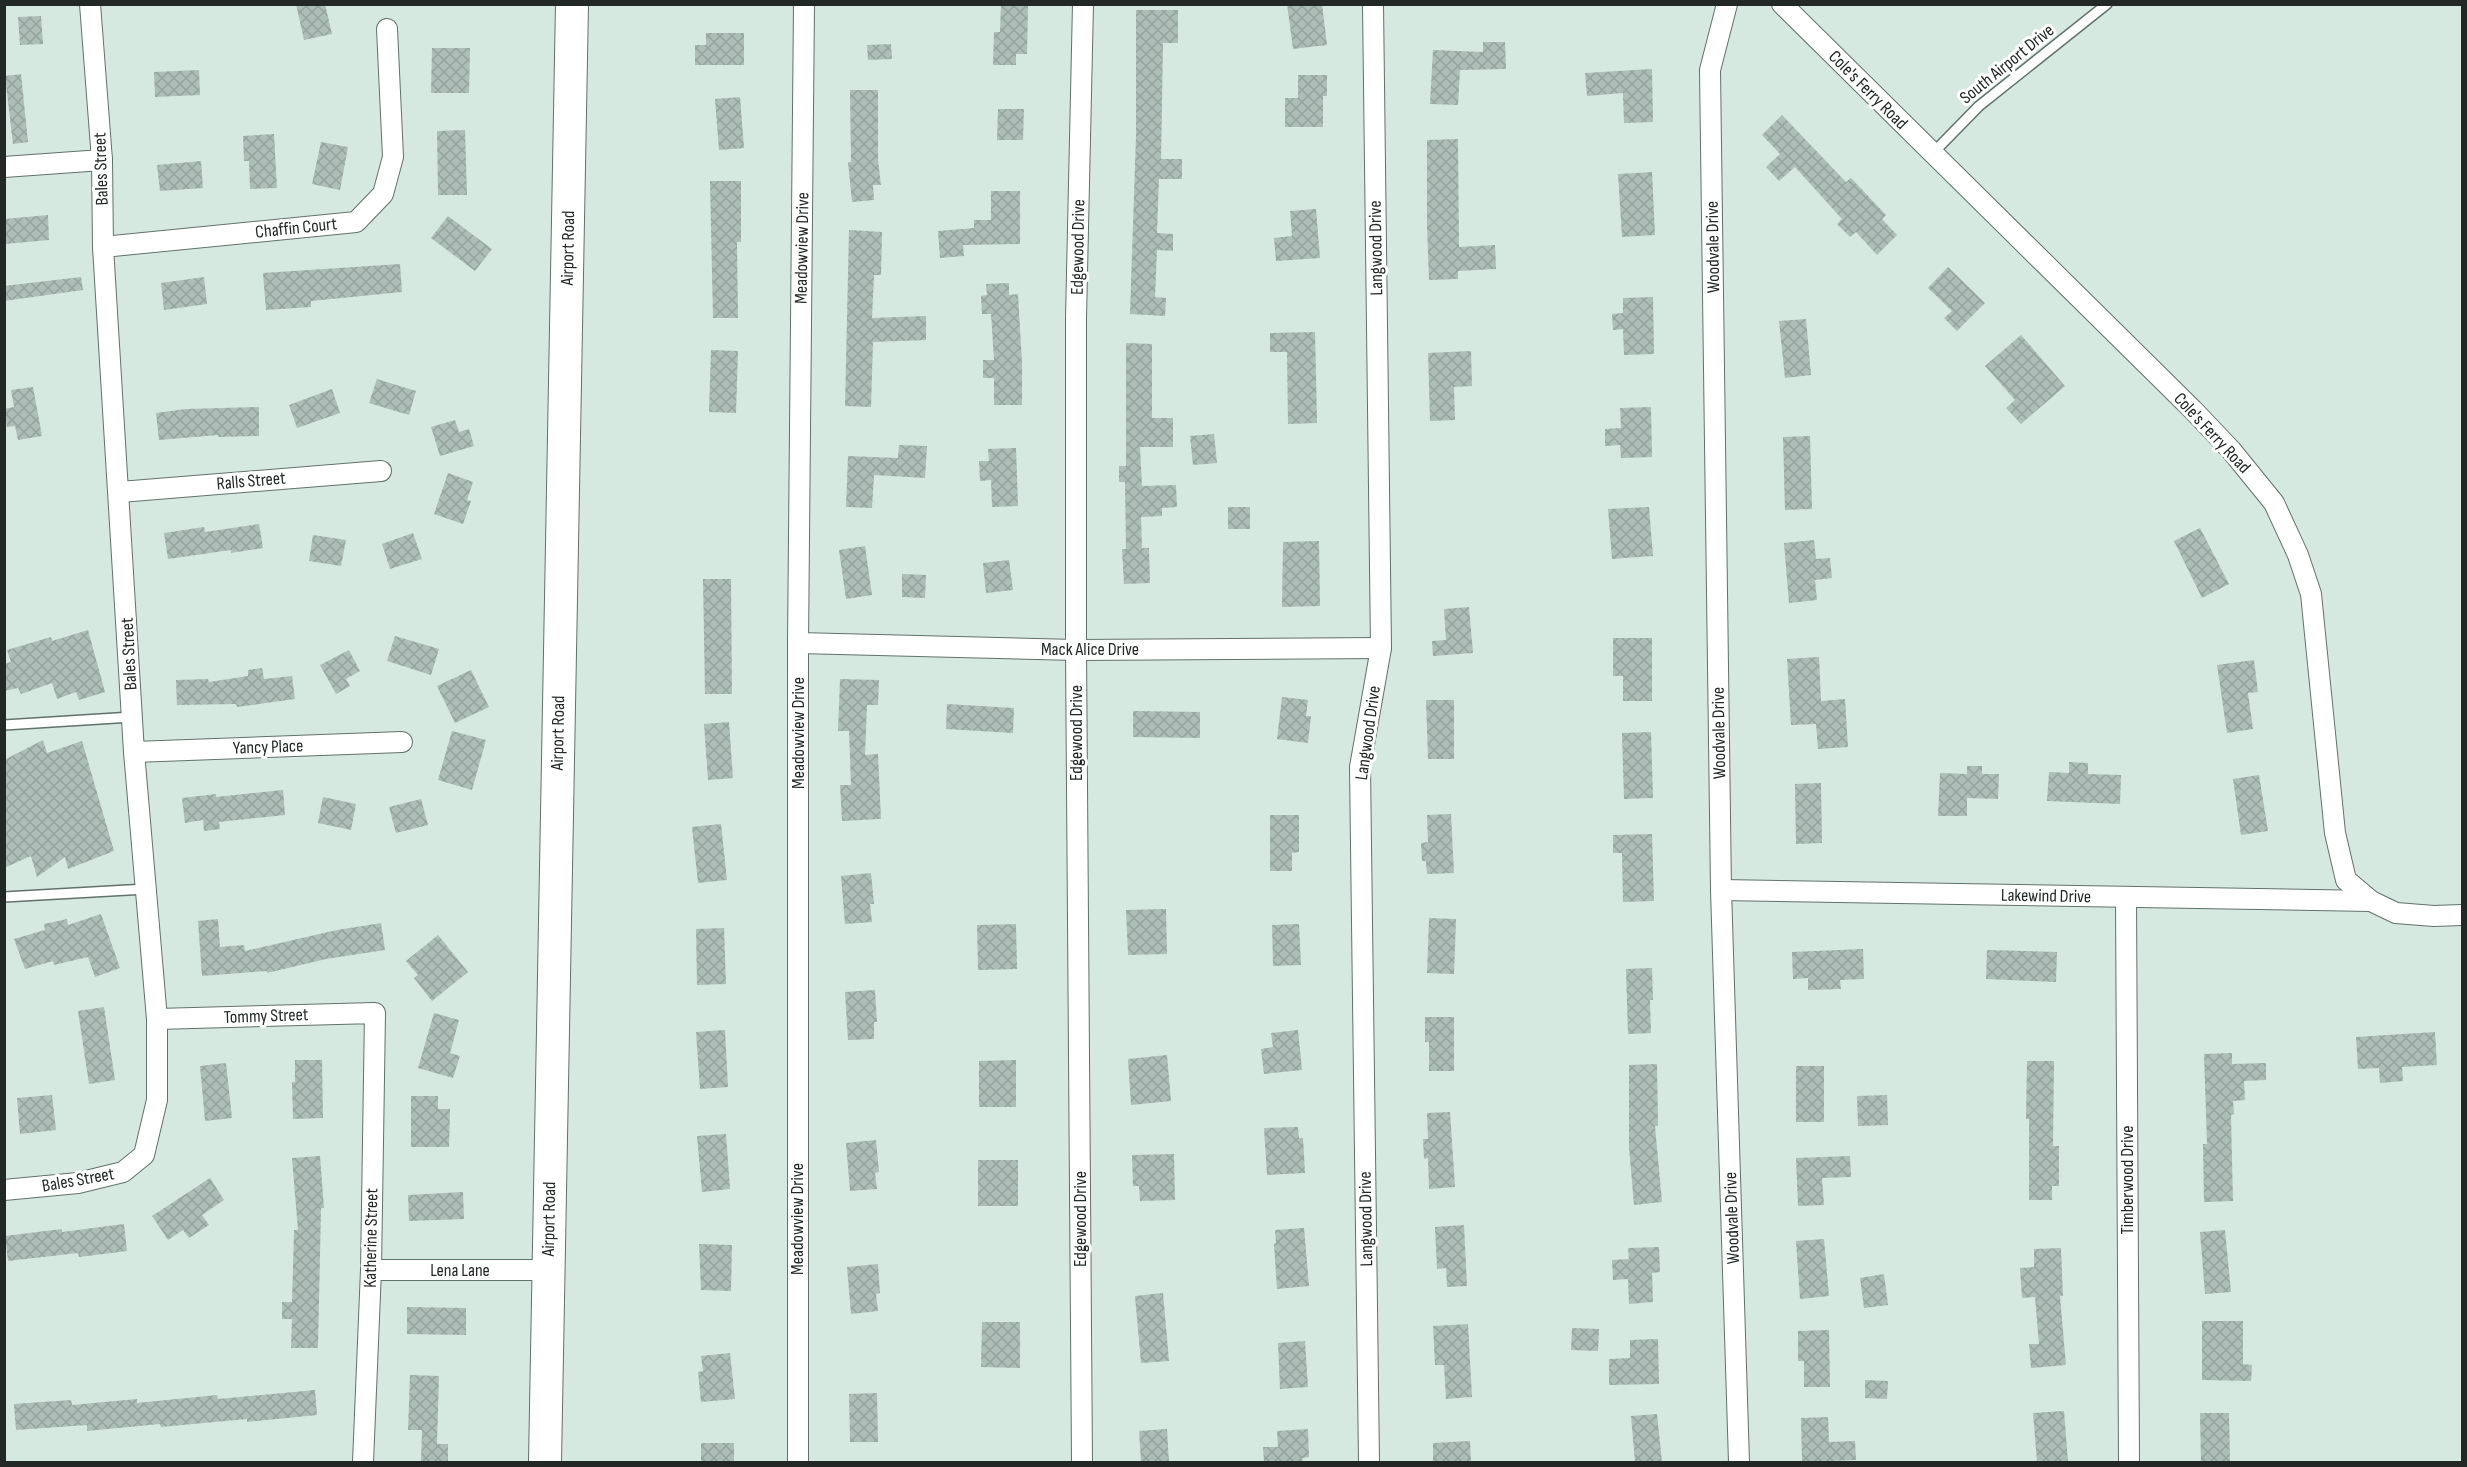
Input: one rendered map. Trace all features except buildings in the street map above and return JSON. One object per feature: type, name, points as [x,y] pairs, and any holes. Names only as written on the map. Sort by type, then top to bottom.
[{"type":"highway","name":"Airport Road","points":[[545,1462],[572,4]]},
{"type":"street","name":"Bales Street","points":[[4,1190],[78,1183],[123,1172],[144,1155],[157,1100],[157,1019],[134,752],[104,247],[102,160],[90,4]]},
{"type":"street","name":"Meadowview Drive","points":[[798,1462],[798,643],[804,4]]},
{"type":"street","name":"Edgewood Drive","points":[[1082,1462],[1076,318],[1083,4]]},
{"type":"street","name":"Langwood Drive","points":[[1369,1462],[1360,767],[1381,648],[1373,4]]},
{"type":"street","name":"Woodvale Drive","points":[[1727,4],[1710,70],[1721,890],[1739,1462]]},
{"type":"street","name":"Cole's Ferry Road","points":[[1782,4],[2193,411],[2231,450],[2274,503],[2298,555],[2311,594],[2335,833],[2346,880],[2371,901],[2396,913],[2434,916],[2463,915]]},
{"type":"street","name":"Chaffin Court","points":[[104,247],[356,222],[383,194],[393,157],[387,28]]},
{"type":"street","points":[[4,167],[102,160]]},
{"type":"street","name":"Ralls Street","points":[[120,492],[381,471]]},
{"type":"street","name":"Mack Alice Drive","points":[[798,643],[1076,650],[1381,648]]},
{"type":"street","name":"Yancy Place","points":[[134,752],[402,742]]},
{"type":"street","name":"Lakewind Drive","points":[[1721,890],[2371,901]]},
{"type":"street","name":"Timberwood Drive","points":[[2126,897],[2129,1462]]},
{"type":"street","name":"Tommy Street","points":[[157,1019],[375,1013]]},
{"type":"street","name":"Katherine Street","points":[[363,1462],[371,1270],[375,1013]]},
{"type":"street","name":"Lena Lane","points":[[371,1270],[548,1270]]},
{"type":"lane","name":"South Airport Drive","points":[[1932,154],[1979,106],[2107,4]]},
{"type":"lane","points":[[4,725],[132,717]]},
{"type":"lane","points":[[4,897],[146,889]]}]
